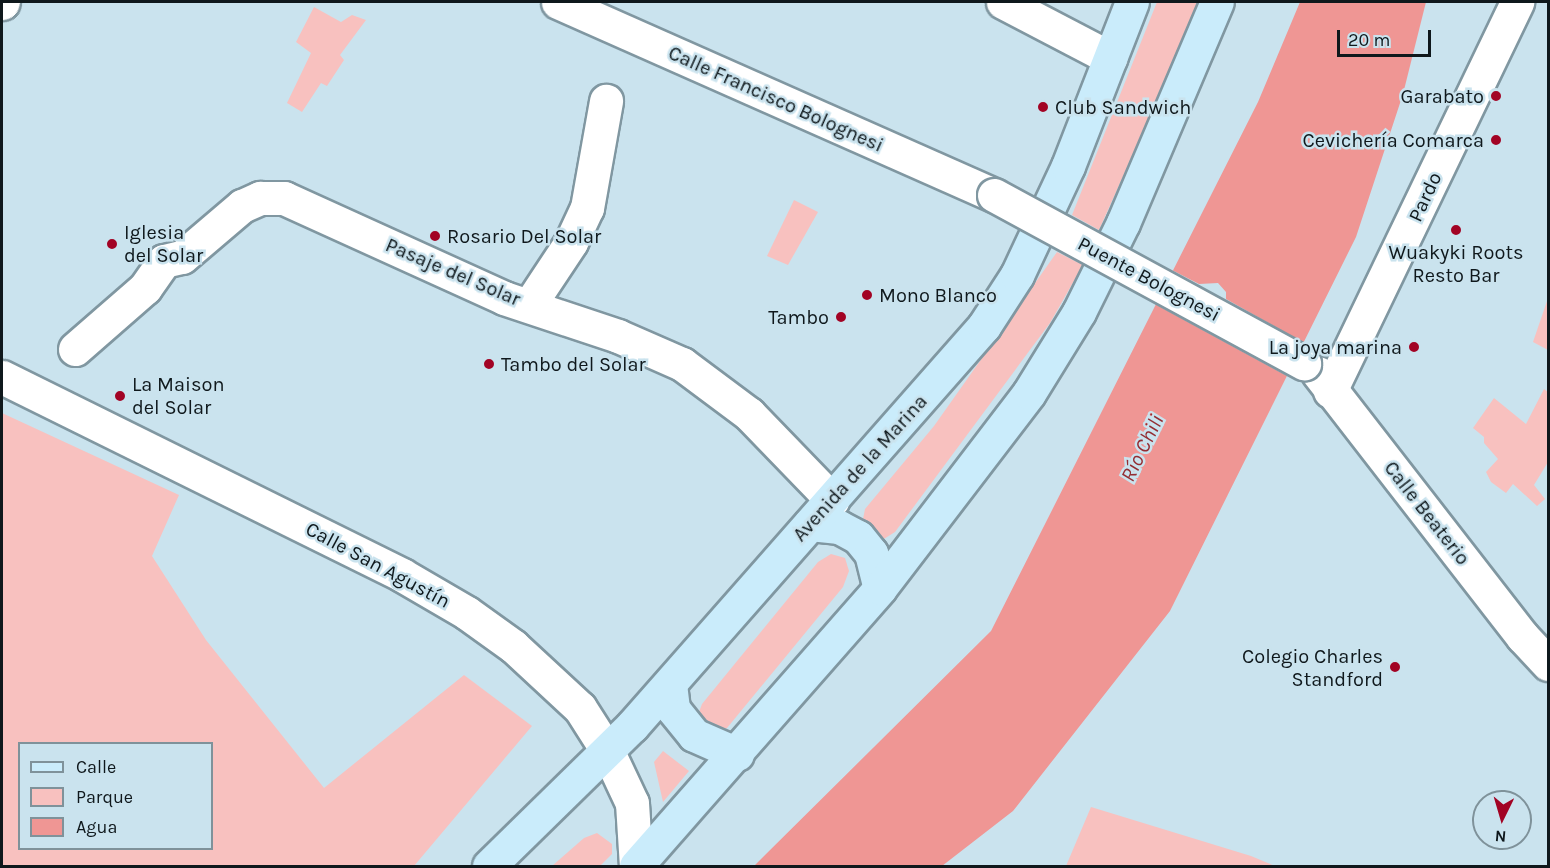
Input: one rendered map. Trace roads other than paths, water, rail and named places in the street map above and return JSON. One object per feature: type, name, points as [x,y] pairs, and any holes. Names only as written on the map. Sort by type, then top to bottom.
[{"type":"main road","name":"Avenida de la Marina","points":[[489,867],[608,752],[984,327],[1017,275],[1068,166],[1132,2]]},
{"type":"main road","points":[[636,867],[880,588],[1022,402],[1079,312],[1123,223],[1217,2]]},
{"type":"main road","points":[[810,524],[839,527],[858,537],[871,554],[880,588]]},
{"type":"main road","points":[[670,684],[673,709],[694,735],[737,754]]},
{"type":"street","name":"Calle Francisco Bolognesi","points":[[558,2],[994,195]]},
{"type":"street","points":[[1003,2],[1110,58]]},
{"type":"street","name":"Pardo","points":[[1330,391],[1517,2]]},
{"type":"street","points":[[530,304],[571,242],[587,208],[606,101]]},
{"type":"street","name":"Puente Bolognesi","points":[[994,195],[1304,363]]},
{"type":"street","name":"Pasaje del Solar","points":[[75,349],[145,288],[164,261],[182,257],[232,213],[268,197],[295,202],[504,298],[530,304],[643,346],[699,374],[749,414],[832,500]]},
{"type":"street","name":"Calle Beaterio","points":[[1304,363],[1324,379],[1330,391],[1548,664]]},
{"type":"street","name":"Calle San Agustín","points":[[2,377],[402,575],[467,613],[513,646],[566,695],[608,752],[632,803],[636,867]]},
{"type":"water","name":"Río Chili","points":[[1300,2],[1426,2],[1403,94],[1356,237],[1170,611],[1013,811],[942,866],[754,866],[991,631],[1258,102]]},
{"type":"place","name":"Garabato","points":[[1496,96]]},
{"type":"place","name":"Club Sandwich","points":[[1043,107]]},
{"type":"place","name":"Cevichería Comarca","points":[[1496,140]]},
{"type":"place","name":"Wuakyki Roots Resto Bar","points":[[1456,230]]},
{"type":"place","name":"Rosario Del Solar","points":[[435,236]]},
{"type":"place","name":"Iglesia del Solar","points":[[112,244]]},
{"type":"place","name":"Mono Blanco","points":[[867,295]]},
{"type":"place","name":"Tambo","points":[[841,317]]},
{"type":"place","name":"La joya marina","points":[[1414,347]]},
{"type":"place","name":"Tambo del Solar","points":[[489,364]]},
{"type":"place","name":"La Maison del Solar","points":[[120,396]]},
{"type":"place","name":"Colegio Charles Standford","points":[[1395,667]]}]
